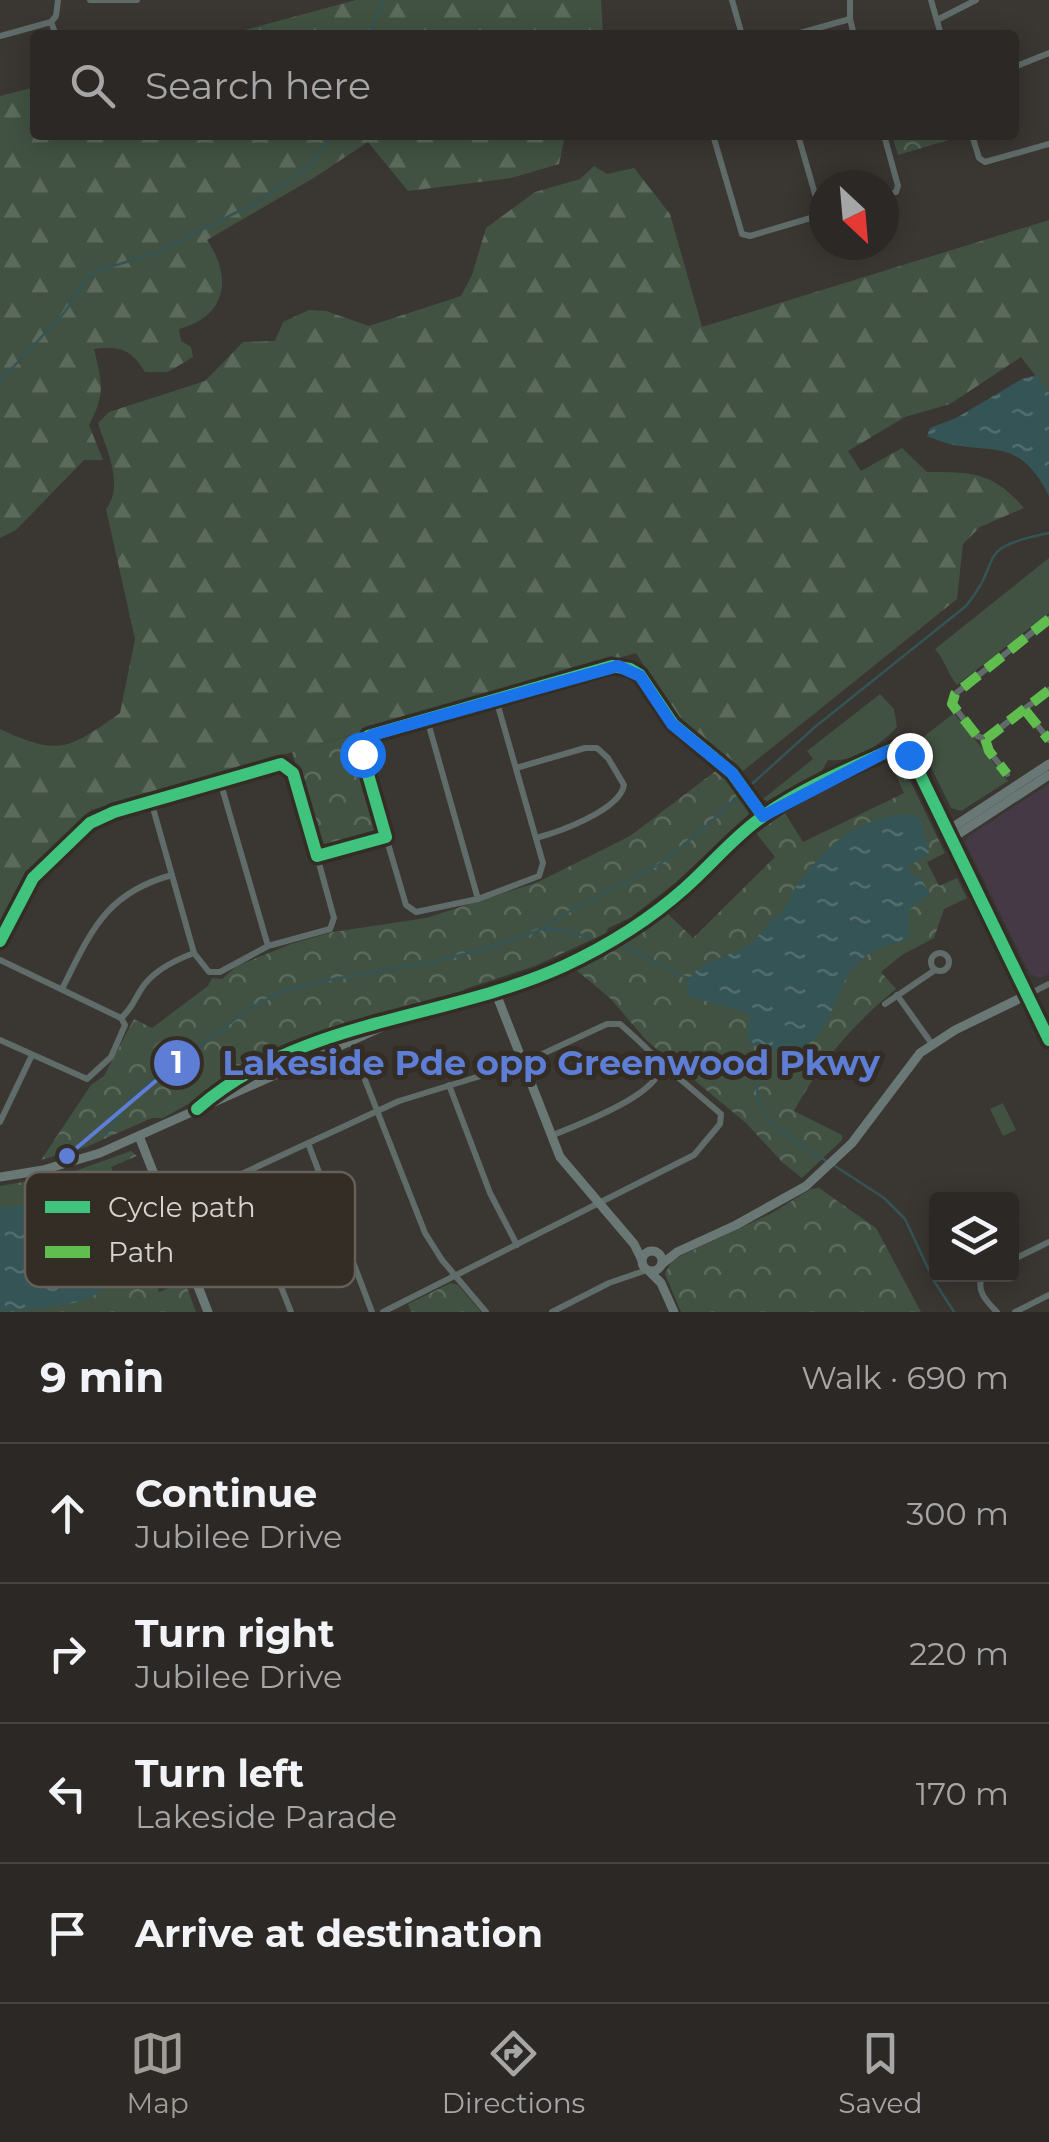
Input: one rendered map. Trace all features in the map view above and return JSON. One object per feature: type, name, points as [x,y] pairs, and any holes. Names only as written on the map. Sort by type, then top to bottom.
[{"type":"street","points":[[0,36],[51,22],[58,0]]},
{"type":"street","points":[[90,0],[136,0]]},
{"type":"street","points":[[732,0],[741,30]]},
{"type":"street","points":[[850,0],[853,30]]},
{"type":"street","points":[[931,0],[939,30]]},
{"type":"street","points":[[936,20],[976,0]]},
{"type":"street","points":[[810,30],[850,19]]},
{"type":"street","points":[[51,22],[54,30]]},
{"type":"street","points":[[1019,65],[1049,52]]},
{"type":"street","points":[[714,140],[742,234],[748,236],[809,218]]},
{"type":"street","points":[[800,140],[809,170]]},
{"type":"street","points":[[885,140],[893,170]]},
{"type":"street","points":[[973,140],[978,158],[985,162],[1049,144]]},
{"type":"street","points":[[1007,774],[984,739],[954,708],[953,697],[1049,618]]},
{"type":"street","points":[[496,699],[543,864],[539,876],[478,898],[412,911],[404,900],[362,743],[372,735],[496,699],[612,666],[630,669],[644,681],[678,729],[738,780],[763,816]]},
{"type":"street","points":[[984,739],[1049,690]]},
{"type":"street","points":[[1024,710],[1049,740]]},
{"type":"street","points":[[427,719],[478,898]]},
{"type":"street","points":[[516,768],[597,748],[624,785],[620,797],[599,810],[561,831],[536,838]]},
{"type":"street","points":[[0,1176],[76,1161],[197,1109],[258,1069],[566,965],[622,935],[673,898],[763,816],[819,785],[899,749],[914,762],[1049,1040]]},
{"type":"street","points":[[0,941],[32,878],[97,818],[151,801],[278,764],[288,767],[317,856],[333,926],[327,931],[268,946],[216,973],[206,970],[194,953],[151,801]]},
{"type":"street","points":[[949,835],[1049,764]]},
{"type":"street","points":[[949,835],[1049,774]]},
{"type":"street","points":[[220,781],[268,946]]},
{"type":"street","points":[[317,856],[386,837]]},
{"type":"street","points":[[62,990],[103,914],[134,888],[172,875]]},
{"type":"street","points":[[0,1040],[80,1078],[91,1078],[114,1050],[124,1028],[122,1018],[151,978],[194,953]]},
{"type":"street","points":[[0,960],[122,1018]]},
{"type":"street","points":[[884,1004],[935,970]]},
{"type":"street","points":[[552,1312],[770,1208],[822,1174],[840,1156],[902,1072],[932,1044],[1049,984]]},
{"type":"street","points":[[495,991],[564,1163],[634,1244],[661,1283],[674,1312]]},
{"type":"street","points":[[897,995],[932,1044]]},
{"type":"street","points":[[247,1172],[378,1111],[523,1063],[615,1022],[624,1026],[653,1056],[659,1068],[673,1073],[720,1114],[720,1124],[690,1158],[382,1312]]},
{"type":"street","points":[[348,1036],[425,1234],[486,1312]]},
{"type":"street","points":[[0,1122],[32,1055]]},
{"type":"street","points":[[551,1136],[638,1096],[659,1068]]},
{"type":"street","points":[[449,1085],[488,1188],[516,1245]]},
{"type":"street","points":[[139,1136],[154,1172]]},
{"type":"street","points":[[308,1144],[318,1172]]},
{"type":"street","points":[[1019,1257],[1049,1242]]},
{"type":"street","points":[[634,1244],[660,1256],[650,1266]]},
{"type":"street","points":[[650,1266],[646,1253],[677,1252]]},
{"type":"street","points":[[355,1268],[372,1312]]},
{"type":"street","points":[[979,1282],[980,1290],[997,1312]]},
{"type":"street","points":[[198,1287],[208,1312]]},
{"type":"street","points":[[282,1287],[291,1312]]},
{"type":"street","points":[[1015,1312],[1049,1296]]},
{"type":"shaded area","points":[[1049,784],[1049,974],[1040,978],[1030,974],[965,842]]},
{"type":"green space","points":[[356,0],[601,0],[603,30],[245,30]]},
{"type":"green space","points":[[30,88],[30,140],[564,140],[559,164],[511,178],[408,191],[368,142],[207,240],[220,267],[221,293],[208,315],[179,329],[181,341],[191,347],[193,357],[168,372],[145,372],[124,351],[94,349],[101,388],[89,425],[103,460],[84,460],[16,530],[0,538],[0,96]]},
{"type":"green space","points":[[894,140],[949,140],[898,155]]},
{"type":"green space","points":[[594,166],[607,174],[634,168],[670,214],[702,327],[1049,220],[1049,393],[1021,357],[950,404],[905,417],[848,451],[861,471],[902,448],[927,472],[957,473],[992,481],[1024,508],[980,527],[963,544],[957,599],[743,771],[677,718],[636,653],[91,810],[25,872],[0,924],[0,729],[50,746],[75,741],[103,725],[120,713],[135,639],[106,509],[114,478],[98,423],[109,412],[205,381],[243,342],[275,341],[283,322],[309,310],[326,311],[369,326],[461,296],[472,275],[486,228],[535,192],[580,179]]},
{"type":"green space","points":[[1049,558],[1049,613],[957,685],[935,649]]},
{"type":"green space","points":[[880,694],[894,709],[897,727],[890,734],[857,756],[828,760],[821,772],[767,801],[763,799],[813,759],[807,751]]},
{"type":"green space","points":[[954,713],[1008,781],[961,811],[951,808],[918,741]]},
{"type":"green space","points":[[352,735],[378,830],[376,834],[322,848],[292,752]]},
{"type":"green space","points":[[890,762],[902,764],[945,853],[927,862],[939,886],[957,878],[967,898],[944,909],[934,938],[881,972],[896,989],[839,1045],[804,1093],[794,1111],[842,1135],[842,1140],[802,1178],[746,1123],[646,1040],[610,998],[576,970],[668,914],[693,938],[775,857],[756,833],[785,813],[803,842],[904,793]]},
{"type":"green space","points":[[717,770],[737,792],[749,814],[675,883],[606,933],[535,966],[460,994],[375,1019],[368,1016],[272,1055],[163,1118],[152,1118],[86,1147],[41,1160],[91,1085],[104,1076],[134,1019],[152,1028],[208,986],[212,978],[222,979],[237,966],[291,944],[333,932],[426,918],[538,882],[630,836]]},
{"type":"green space","points":[[1003,1103],[1016,1130],[1003,1136],[990,1109]]},
{"type":"green space","points":[[131,1151],[137,1156],[111,1167],[113,1172],[72,1172]]},
{"type":"green space","points":[[25,1182],[25,1287],[157,1287],[159,1292],[187,1287],[196,1312],[0,1312],[0,1186]]},
{"type":"green space","points":[[819,1188],[876,1228],[921,1312],[681,1312],[665,1274],[672,1260]]},
{"type":"green space","points":[[451,1283],[458,1285],[481,1312],[411,1312],[408,1304]]},
{"type":"water","points":[[1036,375],[1049,393],[1049,496],[1023,461],[1010,454],[927,436],[930,428]]},
{"type":"water","points":[[909,814],[920,818],[929,853],[907,868],[914,877],[918,875],[930,893],[909,910],[908,940],[878,949],[853,968],[827,1021],[810,1043],[781,1051],[750,1044],[747,1025],[751,1019],[747,1013],[688,996],[688,982],[693,974],[750,944],[784,912],[802,879],[839,839],[870,822]]},
{"type":"water","points":[[25,1205],[25,1287],[104,1287],[92,1296],[64,1305],[0,1311],[0,1208]]},
{"type":"waterway","points":[[371,30],[384,0]]},
{"type":"waterway","points":[[0,381],[64,313],[91,273],[158,252],[257,202],[312,164],[329,140]]},
{"type":"waterway","points":[[753,783],[815,727],[966,606],[999,550],[1049,533]]},
{"type":"waterway","points":[[429,963],[540,930],[660,864],[738,796]]},
{"type":"waterway","points":[[543,930],[591,937]]},
{"type":"waterway","points":[[624,946],[689,979]]},
{"type":"waterway","points":[[106,1135],[133,1094],[252,1007],[286,990],[426,963]]},
{"type":"waterway","points":[[769,1047],[757,1087],[760,1103],[779,1130],[828,1162]]},
{"type":"waterway","points":[[835,1166],[884,1198],[905,1219],[934,1281],[954,1312]]},
{"type":"marked path","points":[[1049,619],[955,694],[952,704],[977,736],[986,739],[1049,690]]},
{"type":"marked path","points":[[1025,710],[1049,740]]},
{"type":"marked path","points":[[985,739],[1007,774]]},
{"type":"cycle path","points":[[0,941],[33,878],[90,823],[114,812],[281,764],[293,773],[317,856],[386,837],[361,750],[368,736],[612,666],[640,675],[673,724],[732,773],[763,816]]},
{"type":"cycle path","points":[[197,1109],[237,1079],[281,1056],[327,1038],[518,984],[580,958],[657,911],[773,809],[893,749],[904,751],[914,762],[1049,1040]]},
{"type":"place","name":"Lakeside Pde opp Greenwood Pkwy","points":[[67,1156]]},
{"type":"route","points":[[362,754],[364,739],[372,735],[618,666],[640,676],[672,724],[732,773],[763,816],[886,752],[899,749],[909,755]]}]
